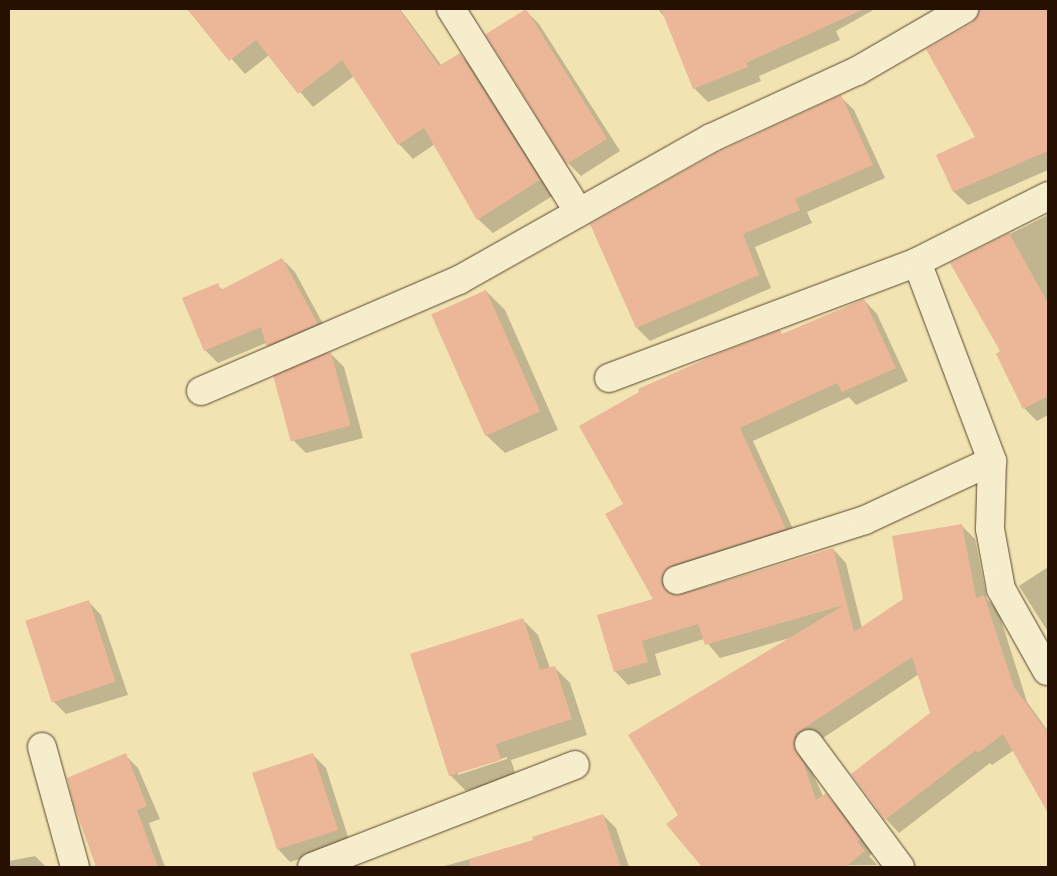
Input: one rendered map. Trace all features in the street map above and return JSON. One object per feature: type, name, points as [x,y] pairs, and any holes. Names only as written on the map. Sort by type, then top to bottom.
[{"type":"street","points":[[201,391],[459,280],[711,138],[857,71],[964,9]]},
{"type":"street","points":[[458,11],[579,212]]},
{"type":"street","points":[[609,378],[917,262],[1048,196]]},
{"type":"street","points":[[917,262],[992,462],[990,529],[1001,588],[1048,672]]},
{"type":"street","points":[[677,580],[866,520],[992,462]]},
{"type":"street","points":[[809,744],[900,867]]},
{"type":"street","points":[[42,747],[75,867]]},
{"type":"street","points":[[312,867],[575,764]]},
{"type":"building","points":[[187,9],[399,9],[439,66],[460,53],[540,180],[477,220],[424,128],[398,145],[342,60],[298,94],[256,40],[229,61]]},
{"type":"building","points":[[526,9],[607,139],[566,164],[485,34]]},
{"type":"building","points":[[661,9],[864,9],[746,63],[748,67],[693,89]]},
{"type":"building","points":[[980,9],[1048,9],[1048,151],[953,192],[936,155],[975,137],[926,49],[972,23]]},
{"type":"building","points":[[841,95],[873,165],[795,199],[800,210],[743,234],[759,275],[636,328],[590,224],[718,152]]},
{"type":"building","points":[[1009,233],[1048,303],[1048,396],[1023,409],[996,354],[1000,351],[950,263]]},
{"type":"building","points":[[282,258],[318,324],[266,346],[261,327],[204,351],[182,298],[218,283],[221,290]]},
{"type":"building","points":[[486,290],[540,412],[485,436],[431,314]]},
{"type":"building","points":[[864,299],[896,368],[842,392],[837,383],[740,428],[786,529],[672,565],[662,576],[662,585],[673,595],[682,595],[833,548],[854,632],[903,599],[892,536],[962,524],[976,598],[984,595],[1014,687],[1048,733],[1048,813],[1003,734],[978,753],[976,750],[885,820],[851,774],[930,713],[912,657],[795,734],[794,746],[804,764],[816,800],[826,793],[860,839],[857,842],[865,851],[845,867],[702,867],[666,824],[678,815],[628,735],[844,605],[705,645],[698,624],[642,641],[648,662],[614,672],[597,615],[653,599],[605,514],[623,504],[579,426],[639,392],[638,389],[717,354],[780,330],[782,334]]},
{"type":"building","points":[[331,352],[351,425],[291,441],[271,368]]},
{"type":"building","points":[[89,600],[116,682],[52,702],[25,621]]},
{"type":"building","points":[[523,618],[540,670],[555,666],[572,719],[496,744],[501,760],[449,776],[410,654]]},
{"type":"building","points":[[126,753],[147,806],[137,810],[158,867],[96,867],[74,805],[67,778]]},
{"type":"building","points":[[313,753],[338,830],[277,850],[252,773]]},
{"type":"building","points":[[603,814],[621,867],[470,867],[469,859],[533,840],[532,837]]}]
